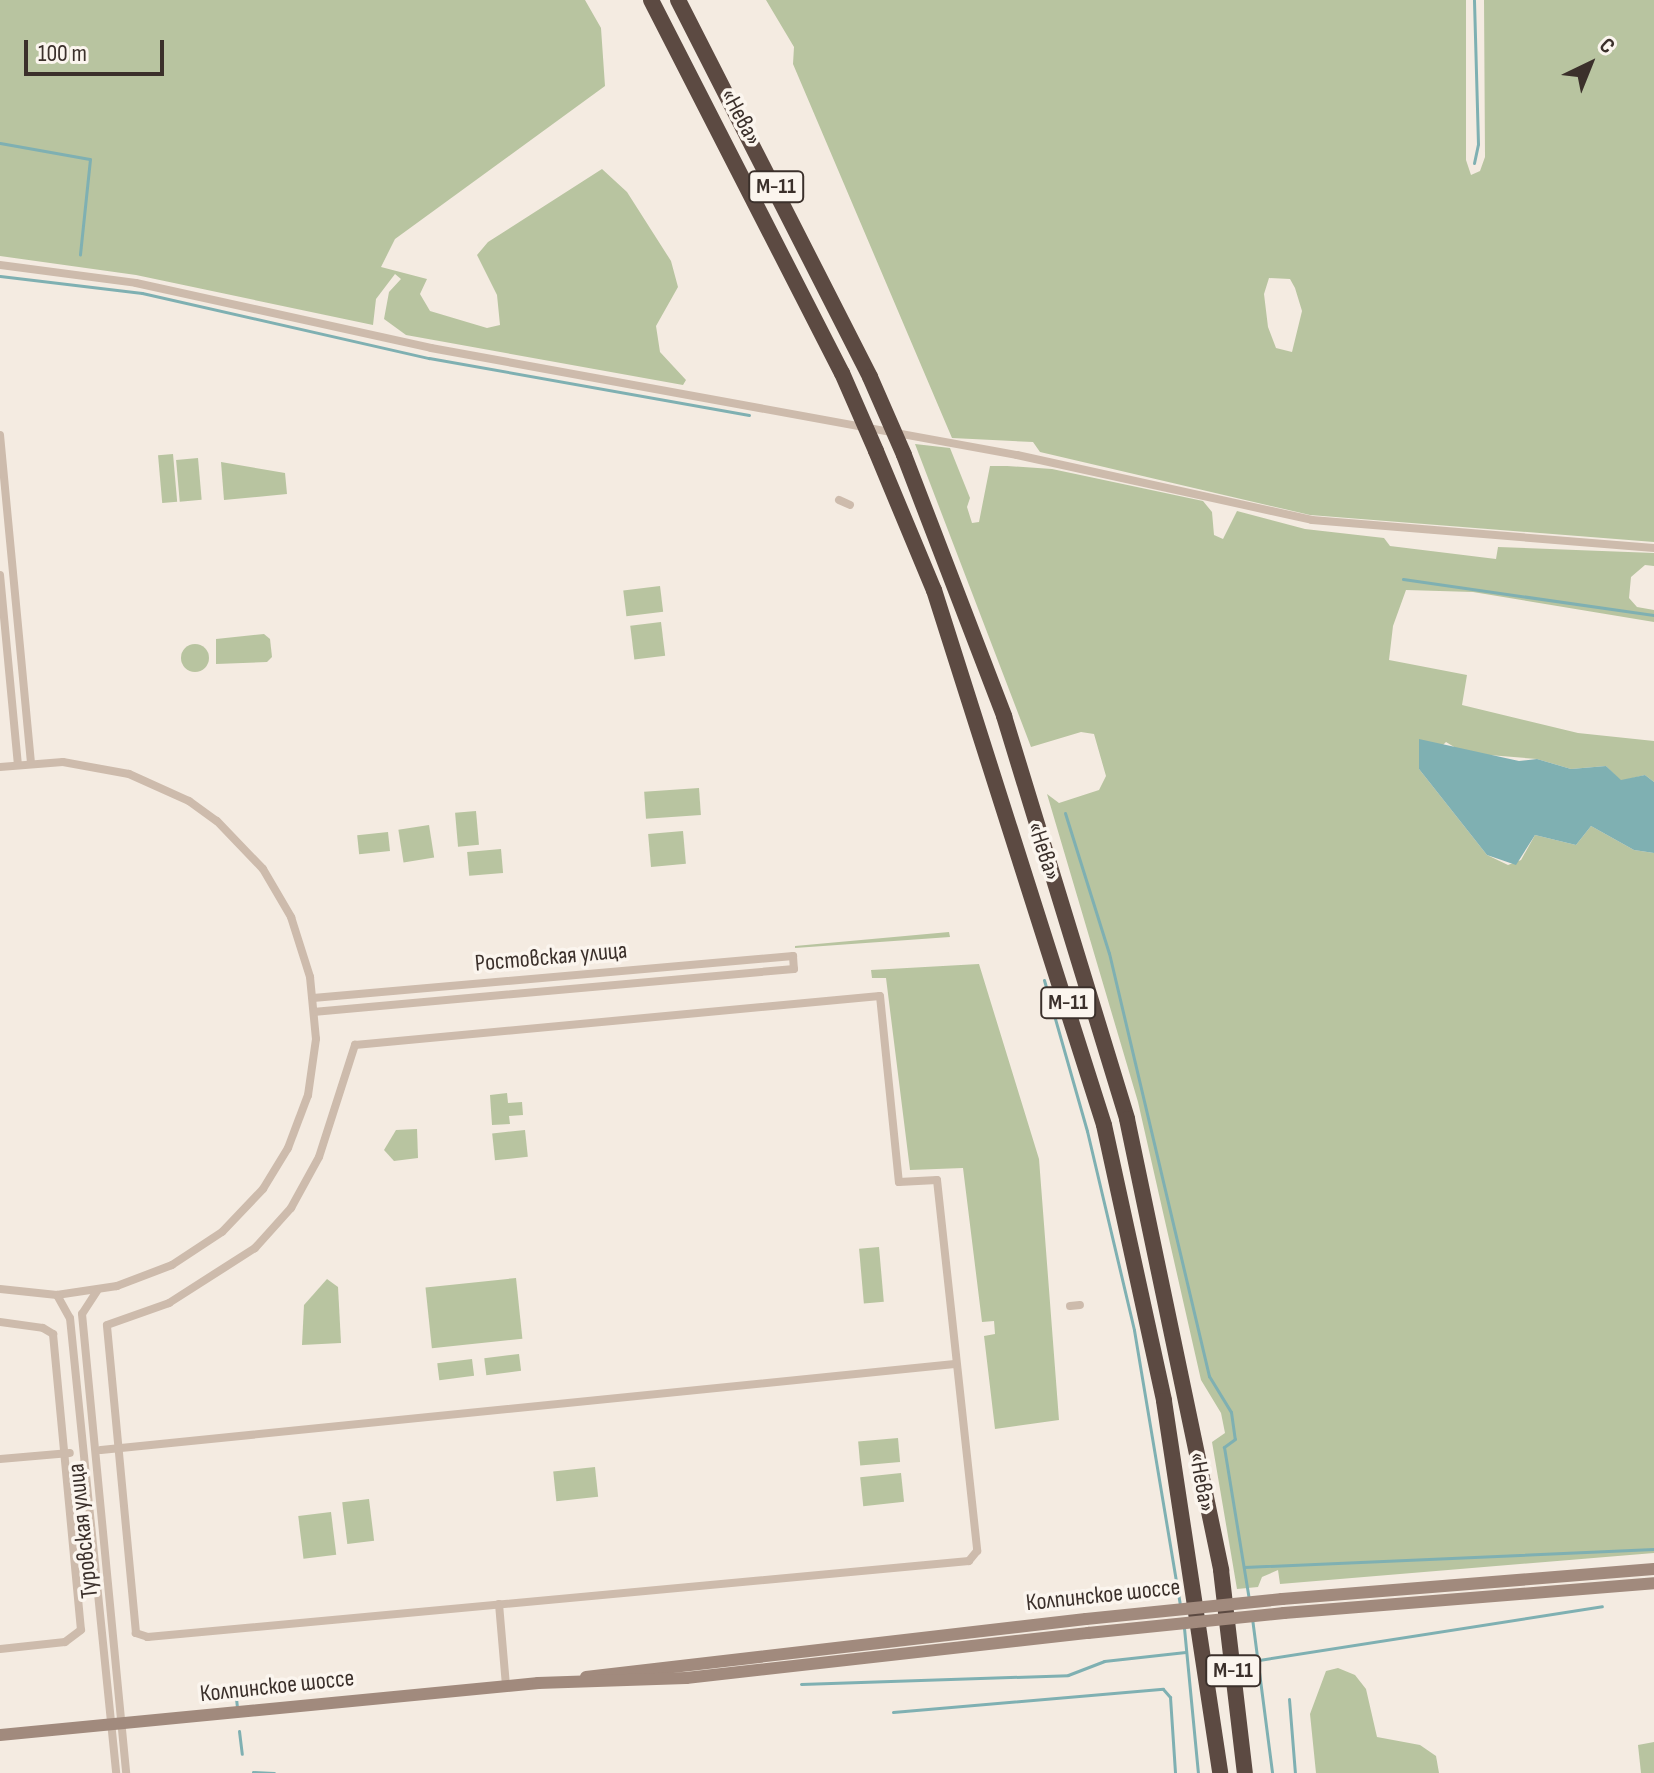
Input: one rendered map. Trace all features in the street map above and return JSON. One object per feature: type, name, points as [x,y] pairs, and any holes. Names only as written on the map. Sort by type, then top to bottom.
[{"type":"highway","name":"«Нева»","points":[[651,0],[842,373],[934,590],[1104,1125],[1164,1401],[1220,1773]]},
{"type":"highway","name":"«Нева»","points":[[678,0],[870,377],[904,455],[1004,716],[1127,1119],[1221,1570],[1245,1773]]},
{"type":"main road","name":"Колпинское шоссе","points":[[559,1682],[643,1667],[1086,1619],[1282,1599],[1654,1569]]},
{"type":"main road","name":"Колпинское шоссе","points":[[0,1735],[506,1686],[686,1678],[1284,1613],[1654,1583]]},
{"type":"street","points":[[0,265],[136,283],[431,348],[1046,461],[1312,520],[1654,548]]},
{"type":"street","points":[[0,435],[31,762]]},
{"type":"street","points":[[839,500],[850,505]]},
{"type":"street","points":[[0,575],[18,764]]},
{"type":"street","points":[[0,767],[31,762],[85,764],[129,774],[160,785],[217,821],[241,843],[282,898],[299,936],[316,1012],[308,1095],[288,1148],[263,1189],[237,1219],[190,1255],[145,1277],[98,1290],[57,1295],[0,1289]]},
{"type":"street","name":"Ростовская улица","points":[[313,998],[793,956],[794,969],[316,1012]]},
{"type":"street","points":[[880,996],[899,1182],[937,1180],[955,1364],[977,1551],[969,1561],[148,1637],[136,1633],[116,1448],[107,1325],[197,1289],[255,1248],[291,1208],[319,1157],[355,1045],[880,996]]},
{"type":"street","name":"Туровская улица","points":[[98,1290],[82,1314],[116,1724],[116,1773]]},
{"type":"street","name":"Туровская улица","points":[[57,1295],[70,1318],[116,1724],[126,1773]]},
{"type":"street","points":[[1070,1306],[1080,1305]]},
{"type":"street","points":[[0,1322],[43,1328],[53,1334],[67,1453],[81,1630],[65,1642],[0,1649]]},
{"type":"street","points":[[101,1450],[955,1364]]},
{"type":"street","points":[[0,1459],[67,1453]]},
{"type":"street","points":[[499,1604],[506,1686]]},
{"type":"green space","points":[[0,0],[585,0],[601,28],[605,86],[395,239],[381,267],[427,279],[420,294],[430,311],[487,328],[500,325],[497,295],[477,255],[488,242],[602,169],[627,192],[671,261],[678,287],[656,326],[660,352],[686,380],[683,385],[406,335],[384,319],[389,292],[401,279],[395,274],[376,299],[373,325],[136,275],[0,256]]},
{"type":"green space","points":[[766,0],[1466,0],[1466,160],[1471,175],[1480,171],[1485,157],[1484,0],[1654,0],[1654,542],[1310,515],[1040,452],[1033,442],[952,438],[793,64],[794,47]],"holes":[[[1269,278],[1290,279],[1302,311],[1292,352],[1276,348],[1268,327],[1264,294]]]},
{"type":"green space","points":[[915,444],[950,448],[970,498],[967,507],[972,523],[979,522],[990,466],[1007,466],[1052,469],[1203,501],[1212,512],[1214,535],[1223,539],[1237,511],[1305,529],[1384,538],[1390,546],[1496,559],[1498,547],[1654,553],[1654,566],[1645,565],[1631,577],[1629,598],[1637,607],[1654,610],[1654,622],[1473,592],[1406,590],[1393,626],[1389,660],[1467,675],[1462,705],[1578,733],[1654,741],[1654,782],[1645,775],[1621,781],[1606,766],[1571,769],[1537,759],[1464,753],[1446,742],[1419,769],[1487,855],[1508,865],[1521,860],[1535,835],[1576,845],[1591,826],[1634,850],[1654,853],[1654,1553],[1280,1584],[1278,1570],[1262,1577],[1258,1587],[1237,1589],[1212,1442],[1225,1433],[1221,1413],[1201,1380],[1138,1102],[1047,794],[1059,803],[1099,790],[1106,776],[1094,734],[1081,732],[1031,747]]},
{"type":"green space","points":[[173,454],[177,502],[162,503],[158,455]]},
{"type":"green space","points":[[198,458],[202,500],[180,502],[176,460]]},
{"type":"green space","points":[[221,462],[285,473],[287,494],[224,500]]},
{"type":"green space","points":[[660,586],[663,612],[626,616],[623,591]]},
{"type":"green space","points":[[661,622],[665,656],[634,660],[630,626]]},
{"type":"green space","points":[[264,634],[270,639],[272,657],[267,662],[216,664],[216,639]]},
{"type":"green space","points":[[195,644],[205,648],[209,658],[205,668],[195,672],[185,668],[181,658],[185,648]]},
{"type":"green space","points":[[699,788],[701,815],[646,819],[644,792]]},
{"type":"green space","points":[[476,811],[479,845],[458,847],[455,813]]},
{"type":"green space","points":[[429,825],[434,858],[404,862],[398,830]]},
{"type":"green space","points":[[683,831],[686,864],[651,867],[648,834]]},
{"type":"green space","points":[[388,832],[390,851],[359,854],[357,835]]},
{"type":"green space","points":[[501,849],[503,873],[469,876],[467,852]]},
{"type":"green space","points":[[949,932],[950,937],[795,948],[795,946]]},
{"type":"green space","points":[[979,964],[1039,1159],[1059,1420],[995,1429],[984,1336],[995,1334],[994,1321],[982,1322],[963,1168],[910,1170],[886,978],[872,978],[871,970]]},
{"type":"green space","points":[[507,1093],[508,1103],[522,1102],[523,1115],[509,1116],[510,1124],[492,1125],[490,1095]]},
{"type":"green space","points":[[417,1129],[418,1158],[394,1161],[384,1150],[396,1130]]},
{"type":"green space","points":[[525,1130],[528,1157],[495,1160],[492,1133]]},
{"type":"green space","points":[[879,1247],[884,1302],[864,1304],[859,1249]]},
{"type":"green space","points":[[516,1278],[522,1339],[432,1348],[425,1288]]},
{"type":"green space","points":[[327,1279],[338,1287],[341,1343],[302,1345],[304,1305]]},
{"type":"green space","points":[[519,1354],[521,1371],[486,1375],[484,1358]]},
{"type":"green space","points":[[472,1359],[474,1376],[439,1380],[437,1363]]},
{"type":"green space","points":[[898,1438],[900,1462],[860,1465],[858,1441]]},
{"type":"green space","points":[[595,1467],[598,1497],[556,1501],[553,1471]]},
{"type":"green space","points":[[901,1473],[904,1502],[863,1506],[860,1477]]},
{"type":"green space","points":[[369,1499],[374,1541],[347,1544],[342,1502]]},
{"type":"green space","points":[[331,1512],[336,1555],[303,1559],[298,1516]]},
{"type":"green space","points":[[1338,1668],[1355,1675],[1366,1689],[1377,1737],[1420,1745],[1436,1756],[1439,1773],[1316,1773],[1310,1714],[1326,1671]]},
{"type":"green space","points":[[1654,1742],[1654,1773],[1641,1773],[1638,1745]]},
{"type":"water","points":[[1419,739],[1519,761],[1537,759],[1571,769],[1606,766],[1621,780],[1645,775],[1654,782],[1654,853],[1634,850],[1591,826],[1576,845],[1535,835],[1516,865],[1487,855],[1419,769]]},
{"type":"waterway","points":[[1474,0],[1478,144],[1474,163]]},
{"type":"waterway","points":[[0,143],[90,159],[80,254]]},
{"type":"waterway","points":[[0,276],[142,293],[429,358],[749,415]]},
{"type":"waterway","points":[[1403,579],[1654,615]]},
{"type":"waterway","points":[[1065,813],[1109,953],[1209,1376],[1231,1412],[1235,1439],[1224,1447],[1249,1599]]},
{"type":"waterway","points":[[1044,980],[1087,1131],[1134,1330],[1180,1604]]},
{"type":"waterway","points":[[1244,1567],[1654,1549]]},
{"type":"waterway","points":[[1259,1660],[1602,1606]]},
{"type":"waterway","points":[[1252,1618],[1272,1773]]},
{"type":"waterway","points":[[1184,1628],[1198,1773]]},
{"type":"waterway","points":[[801,1684],[1068,1675],[1104,1661],[1186,1652]]},
{"type":"waterway","points":[[893,1712],[1163,1689],[1170,1697],[1175,1773]]},
{"type":"waterway","points":[[236,1698],[237,1707]]},
{"type":"waterway","points":[[1289,1699],[1295,1773]]},
{"type":"waterway","points":[[239,1731],[242,1754]]},
{"type":"waterway","points":[[253,1772],[274,1773]]}]
